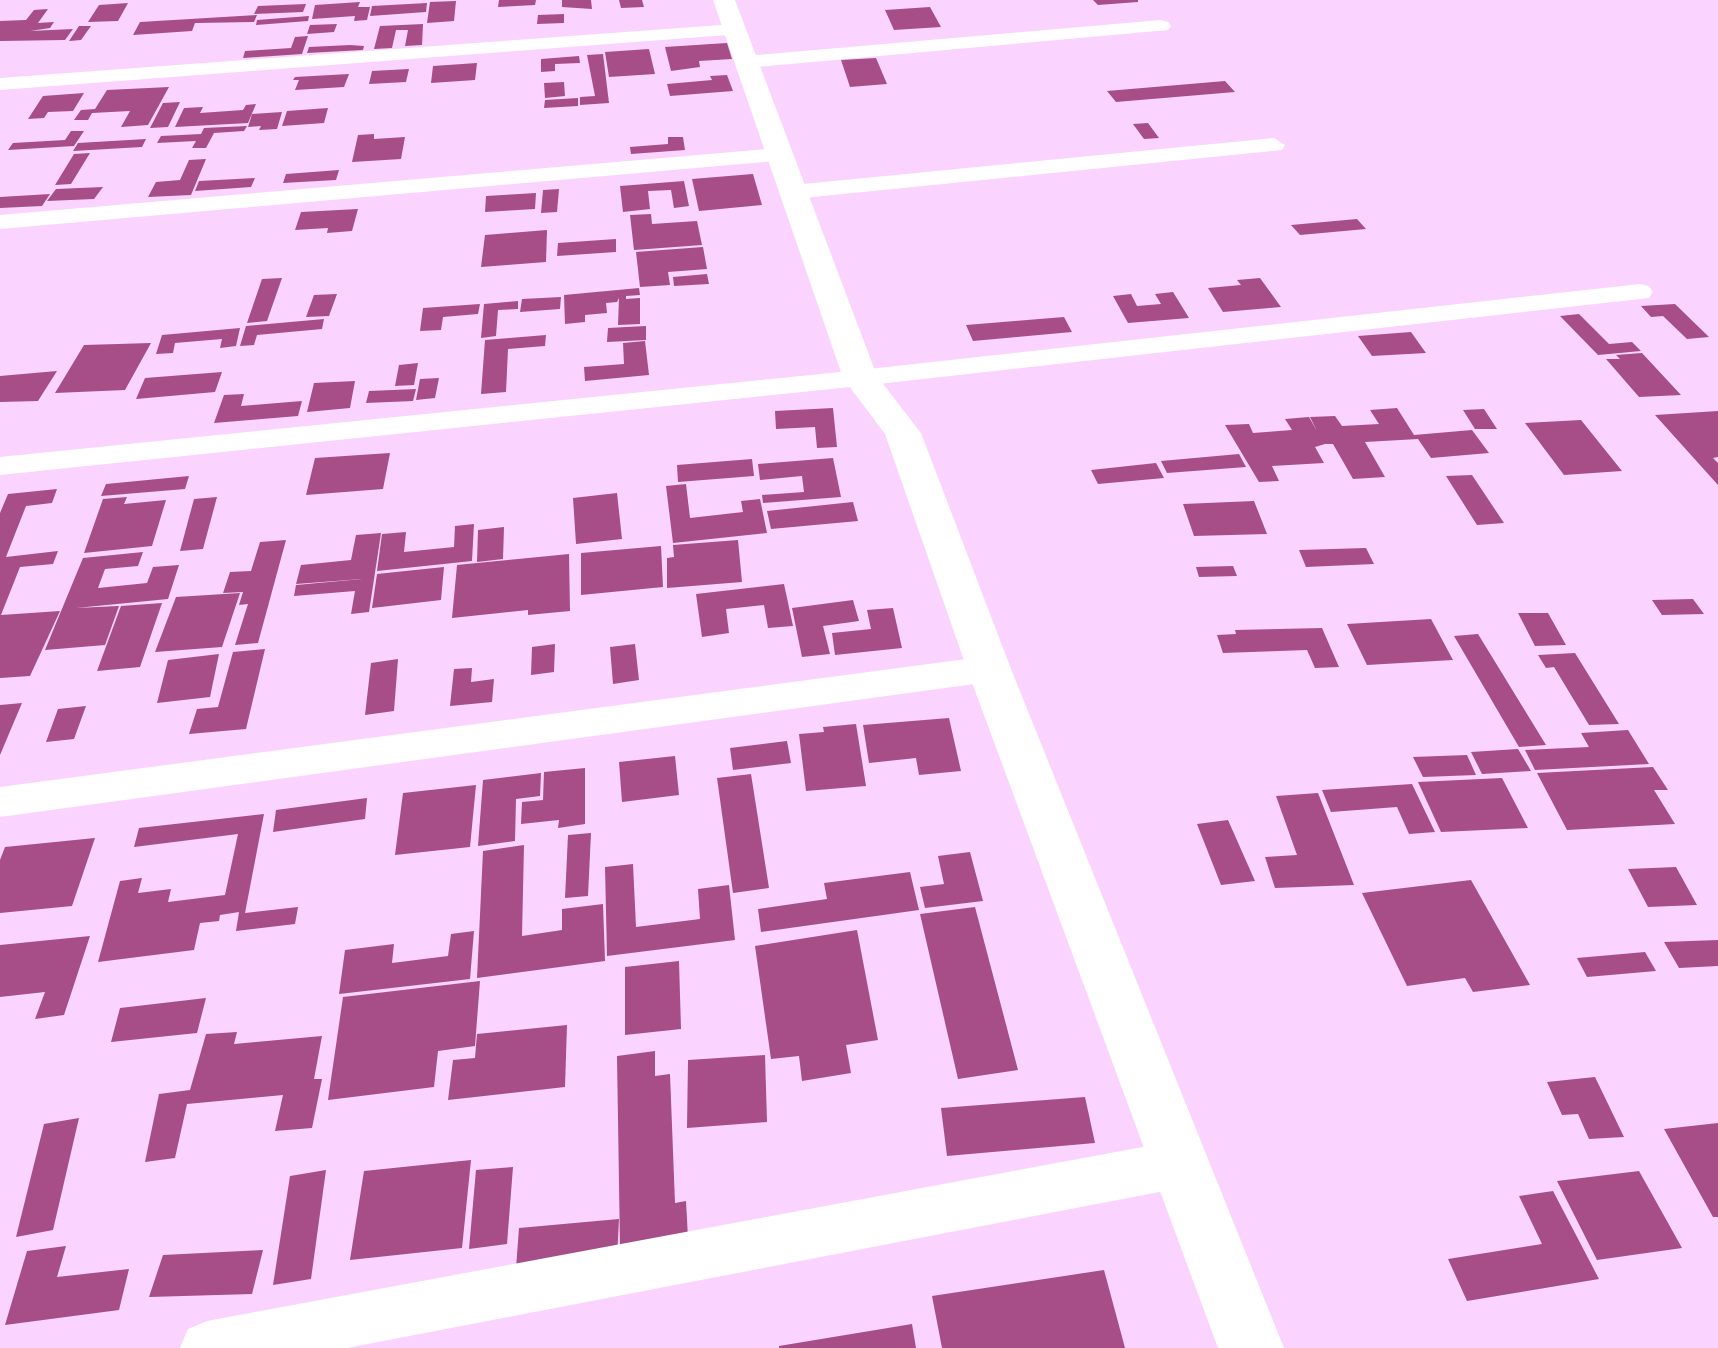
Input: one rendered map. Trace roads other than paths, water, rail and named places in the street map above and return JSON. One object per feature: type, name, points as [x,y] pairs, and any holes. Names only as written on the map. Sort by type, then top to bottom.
[{"type":"street","points":[[0,84],[735,31],[1161,26]]},
{"type":"street","points":[[735,31],[860,378],[903,433],[989,669],[1251,1348]]},
{"type":"street","points":[[0,222],[1274,145]]},
{"type":"street","points":[[0,466],[860,378],[1640,292]]},
{"type":"street","points":[[0,802],[989,669]]},
{"type":"street","points":[[207,1348],[1180,1164]]}]
